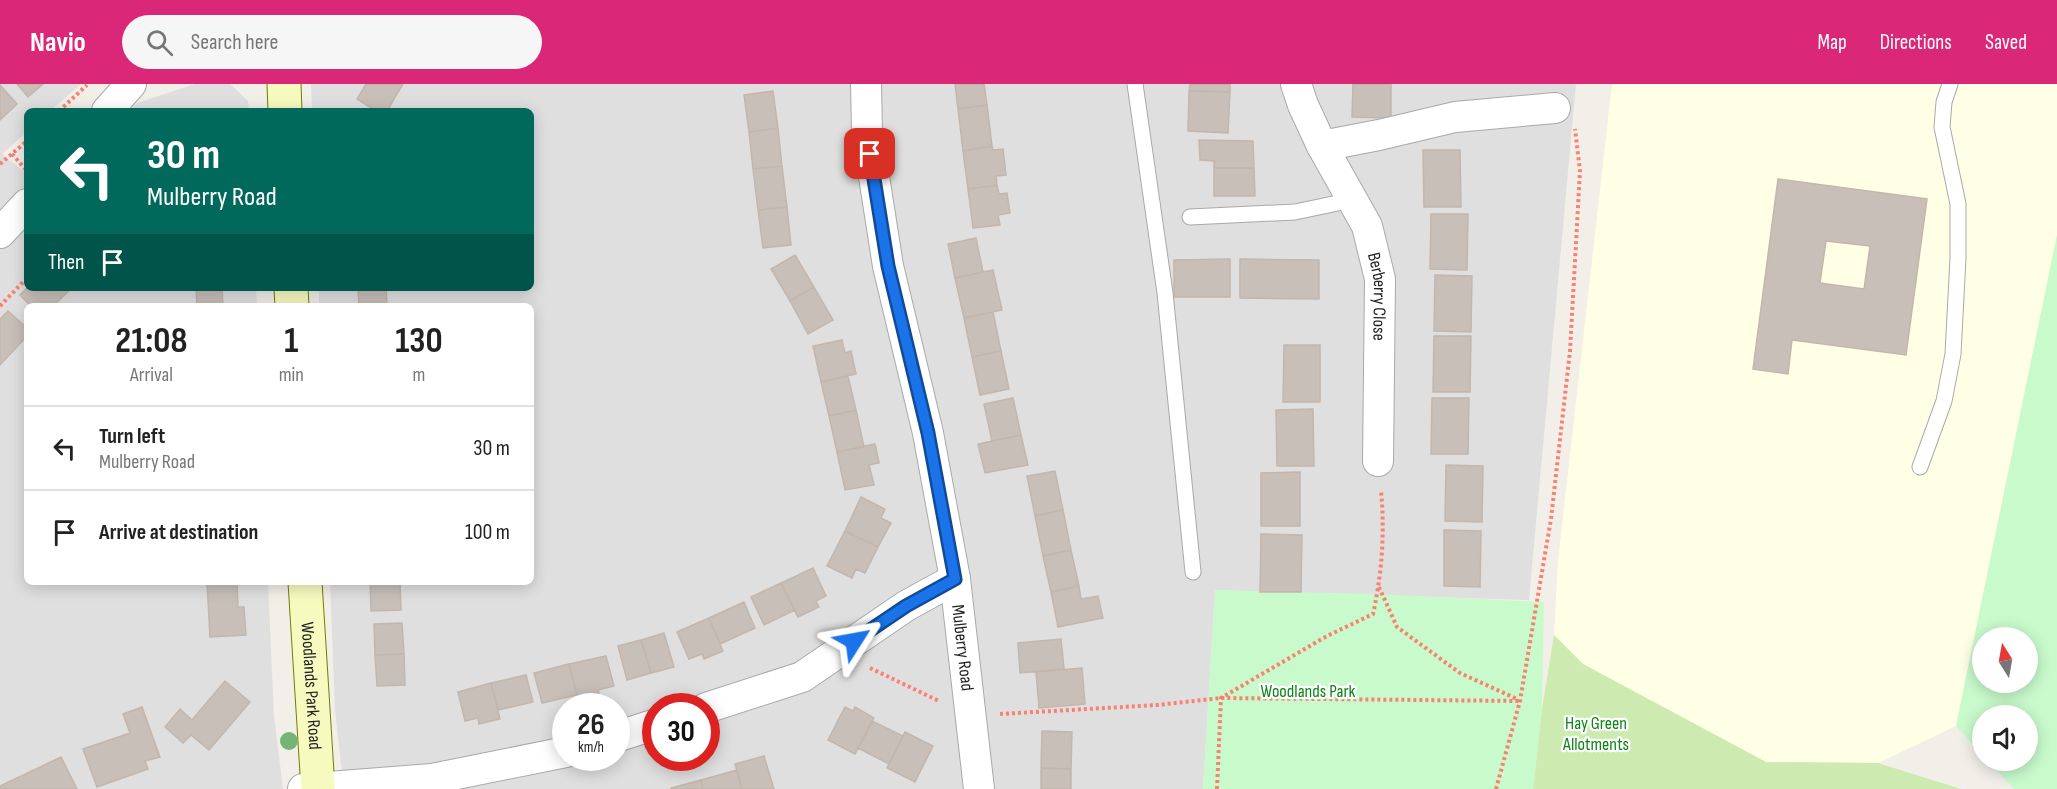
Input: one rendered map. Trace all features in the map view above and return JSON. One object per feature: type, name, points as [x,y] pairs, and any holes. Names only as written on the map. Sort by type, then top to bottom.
[{"type":"street","points":[[110,108],[131,84]]},
{"type":"street","points":[[284,84],[285,108]]},
{"type":"street","name":"Mulberry Road","points":[[866,84],[867,132],[888,266],[928,433],[955,579],[979,789]]},
{"type":"street","name":"Berberry Close","points":[[1296,84],[1322,146],[1367,226],[1380,279],[1379,462]]},
{"type":"street","points":[[1322,146],[1455,117],[1565,118]]},
{"type":"street","points":[[0,233],[24,207]]},
{"type":"street","points":[[720,703],[802,677],[906,606],[955,579]]},
{"type":"street","name":"Woodlands Park Road","points":[[305,585],[313,788]]},
{"type":"street","points":[[313,788],[432,779],[552,755]]},
{"type":"lane","points":[[1136,84],[1165,293],[1193,572]]},
{"type":"lane","points":[[1920,467],[1944,401],[1953,354],[1958,204],[1942,127],[1944,102],[1950,84]]},
{"type":"lane","points":[[1190,217],[1295,212],[1352,200]]},
{"type":"path","points":[[62,108],[88,84]]},
{"type":"path","points":[[1496,789],[1520,701],[1551,519],[1570,351],[1580,171],[1565,118]]},
{"type":"path","points":[[0,164],[24,144]]},
{"type":"path","points":[[12,154],[24,168]]},
{"type":"path","points":[[0,306],[24,281]]},
{"type":"path","points":[[1221,698],[1327,636],[1373,614],[1379,587],[1383,512],[1379,462]]},
{"type":"path","points":[[1379,587],[1397,627],[1460,673],[1520,701]]},
{"type":"path","points":[[837,652],[969,715],[1157,705],[1221,698],[1520,701]]},
{"type":"path","points":[[1217,789],[1221,698]]},
{"type":"shaded area","points":[[0,84],[81,84],[53,108],[24,108],[24,135],[2,154],[24,172],[24,291],[256,291],[257,303],[24,303],[24,585],[268,585],[274,716],[283,789],[0,789]]},
{"type":"shaded area","points":[[195,84],[230,84],[248,101],[249,108],[133,108],[137,103]]},
{"type":"shaded area","points":[[311,84],[1576,84],[1529,600],[1215,590],[1203,789],[344,789],[335,711],[330,585],[534,585],[534,303],[319,303],[319,291],[534,291],[534,108],[312,108]]},
{"type":"shaded area","points":[[1612,84],[2057,84],[2057,235],[1976,627],[1972,627],[1972,648],[1956,726],[1878,763],[1766,762],[1583,664],[1554,635],[1558,561]]},
{"type":"green space","points":[[2057,235],[2057,789],[2014,789],[1997,771],[2038,771],[2038,705],[1972,705],[1972,743],[1956,726],[1972,648],[1972,693],[2038,693],[2038,627],[1976,627]]},
{"type":"green space","name":"Woodlands Park","points":[[1215,590],[1375,594],[1544,602],[1542,709],[1533,789],[1203,789]]},
{"type":"green space","name":"Hay Green Allotments","points":[[1554,635],[1583,664],[1766,762],[1878,763],[1961,789],[1533,789],[1542,709]]},
{"type":"building","points":[[17,84],[43,84],[28,97]]},
{"type":"building","points":[[366,84],[403,84],[389,108],[371,108],[357,99]]},
{"type":"building","points":[[955,84],[984,84],[987,105],[958,109]]},
{"type":"building","points":[[1190,84],[1230,84],[1230,92],[1189,91]]},
{"type":"building","points":[[1353,84],[1391,84],[1391,118],[1352,117]]},
{"type":"building","points":[[0,85],[17,104],[0,120]]},
{"type":"building","points":[[773,91],[778,128],[749,132],[744,95]]},
{"type":"building","points":[[1189,91],[1230,92],[1228,133],[1188,131]]},
{"type":"building","points":[[987,105],[992,146],[963,151],[958,109]]},
{"type":"building","points":[[778,128],[782,166],[753,169],[749,132]]},
{"type":"building","points":[[1199,140],[1253,141],[1254,168],[1214,168],[1214,161],[1200,160]]},
{"type":"building","points":[[992,146],[993,150],[1003,149],[1006,175],[996,176],[997,185],[968,189],[963,151]]},
{"type":"building","points":[[1423,150],[1460,150],[1461,207],[1424,207]]},
{"type":"building","points":[[782,166],[787,207],[758,210],[753,169]]},
{"type":"building","points":[[1214,168],[1254,168],[1255,196],[1214,196]]},
{"type":"building","points":[[1778,179],[1927,199],[1906,355],[1792,340],[1788,374],[1753,369]],"holes":[[[1826,241],[1870,246],[1864,289],[1820,283]]]},
{"type":"building","points":[[997,185],[999,194],[1007,193],[1010,213],[998,215],[1000,225],[973,228],[968,189]]},
{"type":"building","points":[[787,207],[791,245],[763,248],[758,210]]},
{"type":"building","points":[[1431,214],[1468,214],[1467,270],[1430,269]]},
{"type":"building","points":[[976,238],[983,272],[955,278],[948,244]]},
{"type":"building","points":[[795,255],[814,287],[790,301],[771,269]]},
{"type":"building","points":[[1230,259],[1230,297],[1174,297],[1174,260]]},
{"type":"building","points":[[1240,259],[1319,260],[1319,299],[1240,298]]},
{"type":"building","points":[[993,270],[1002,310],[964,318],[955,278]]},
{"type":"building","points":[[1435,275],[1472,276],[1471,332],[1434,331]]},
{"type":"building","points":[[814,287],[833,320],[808,334],[790,301]]},
{"type":"building","points":[[24,291],[69,291],[56,303],[28,303],[20,295]]},
{"type":"building","points":[[196,291],[222,291],[223,303],[197,303]]},
{"type":"building","points":[[358,291],[386,291],[387,303],[359,303]]},
{"type":"building","points":[[8,311],[24,325],[24,339],[0,365],[0,319]]},
{"type":"building","points":[[993,312],[1001,351],[972,357],[964,318]]},
{"type":"building","points":[[1434,336],[1471,336],[1470,392],[1433,392]]},
{"type":"building","points":[[842,340],[845,353],[851,351],[856,374],[821,382],[813,346]]},
{"type":"building","points":[[1284,345],[1320,345],[1320,402],[1283,402]]},
{"type":"building","points":[[1001,351],[1009,389],[980,395],[972,357]]},
{"type":"building","points":[[848,376],[856,410],[829,416],[821,382]]},
{"type":"building","points":[[1013,398],[1021,435],[992,441],[984,404]]},
{"type":"building","points":[[1432,398],[1469,398],[1468,454],[1431,454]]},
{"type":"building","points":[[1313,409],[1314,466],[1277,466],[1276,410]]},
{"type":"building","points":[[856,410],[864,447],[837,452],[829,416]]},
{"type":"building","points":[[1021,435],[1028,465],[985,473],[978,444]]},
{"type":"building","points":[[875,444],[879,463],[869,465],[874,485],[845,490],[837,452]]},
{"type":"building","points":[[1446,465],[1483,466],[1482,522],[1445,521]]},
{"type":"building","points":[[1055,471],[1063,510],[1035,516],[1027,476]]},
{"type":"building","points":[[1300,472],[1300,526],[1261,526],[1261,473]]},
{"type":"building","points":[[861,497],[885,509],[881,518],[891,523],[878,547],[845,531]]},
{"type":"building","points":[[1063,510],[1071,550],[1043,556],[1035,516]]},
{"type":"building","points":[[1444,530],[1481,531],[1480,587],[1444,586]]},
{"type":"building","points":[[845,531],[878,547],[865,573],[856,569],[852,578],[827,566]]},
{"type":"building","points":[[1261,534],[1302,535],[1301,592],[1260,592]]},
{"type":"building","points":[[1071,550],[1079,586],[1051,592],[1043,556]]},
{"type":"building","points":[[813,568],[826,596],[816,601],[819,607],[798,617],[781,583]]},
{"type":"building","points":[[781,583],[795,610],[764,625],[751,597]]},
{"type":"building","points":[[207,585],[237,585],[238,607],[244,607],[246,635],[210,637]]},
{"type":"building","points":[[370,585],[400,585],[401,610],[371,611]]},
{"type":"building","points":[[1079,586],[1081,599],[1098,596],[1103,618],[1058,627],[1051,592]]},
{"type":"building","points":[[744,602],[755,628],[720,644],[709,618]]},
{"type":"building","points":[[709,618],[723,651],[704,659],[702,654],[689,659],[677,632]]},
{"type":"building","points":[[402,623],[404,654],[375,655],[374,624]]},
{"type":"building","points":[[664,633],[674,667],[651,673],[641,640]]},
{"type":"building","points":[[1061,639],[1064,669],[1020,673],[1018,643]]},
{"type":"building","points":[[641,640],[651,673],[627,680],[618,646]]},
{"type":"building","points":[[404,654],[405,685],[377,686],[375,655]]},
{"type":"building","points":[[606,656],[614,686],[598,690],[599,693],[576,693],[569,664]]},
{"type":"building","points":[[569,664],[576,693],[552,693],[552,701],[542,703],[534,673]]},
{"type":"building","points":[[1082,668],[1085,704],[1039,708],[1036,672]]},
{"type":"building","points":[[526,675],[533,702],[498,710],[491,683]]},
{"type":"building","points":[[225,681],[250,702],[209,750],[191,735],[183,743],[165,727],[180,709],[192,720]]},
{"type":"building","points":[[491,683],[500,719],[479,724],[478,718],[465,721],[458,692]]},
{"type":"building","points":[[142,707],[160,757],[145,761],[148,769],[97,787],[83,749],[130,733],[123,714]]},
{"type":"building","points":[[845,707],[853,711],[855,707],[874,718],[855,754],[828,740]]},
{"type":"building","points":[[872,721],[903,736],[889,764],[858,748]]},
{"type":"building","points":[[1042,731],[1072,732],[1071,769],[1041,768]]},
{"type":"building","points":[[905,732],[933,746],[915,782],[887,768]]},
{"type":"building","points":[[764,756],[774,789],[742,789],[735,764]]},
{"type":"building","points":[[61,757],[77,789],[0,789],[0,786]]},
{"type":"building","points":[[1041,768],[1071,769],[1071,789],[1041,789]]},
{"type":"building","points":[[737,770],[742,789],[703,789],[701,780]]},
{"type":"building","points":[[701,780],[703,789],[671,789],[671,788]]},
{"type":"route","points":[[854,641],[906,606],[955,579],[928,433],[888,266],[870,154]]}]
